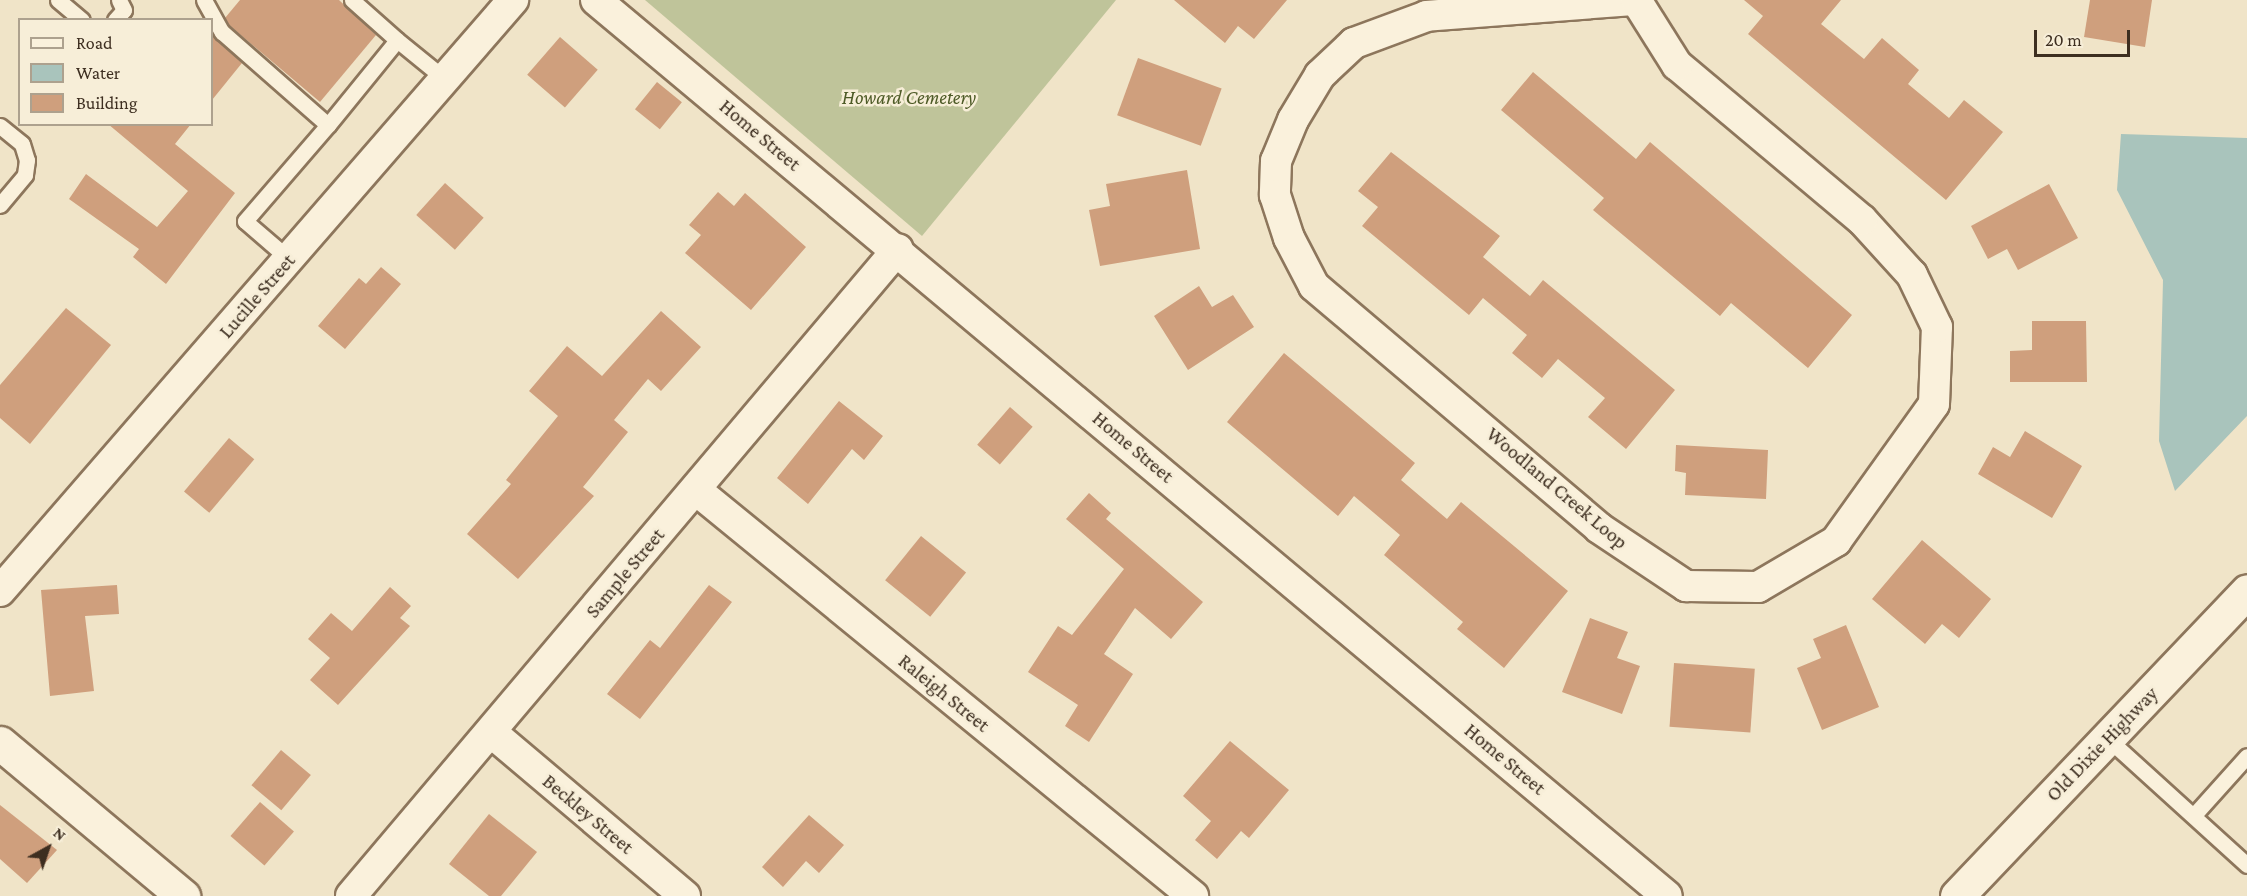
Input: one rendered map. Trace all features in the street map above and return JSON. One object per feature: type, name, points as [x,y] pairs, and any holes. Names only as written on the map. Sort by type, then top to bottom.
[{"type":"street","name":"Lucille Street","points":[[1,588],[513,0]]},
{"type":"street","name":"Home Street","points":[[596,0],[898,249],[1667,896]]},
{"type":"street","name":"Woodland Creek Loop","points":[[1635,0],[1677,65],[1862,220],[1912,275],[1937,327],[1934,404],[1836,541],[1758,586],[1686,586],[1599,528],[1314,286],[1288,238],[1275,195],[1276,161],[1293,120],[1320,75],[1354,43],[1427,16],[1635,0]]},
{"type":"street","name":"Sample Street","points":[[351,896],[898,249]]},
{"type":"street","name":"Raleigh Street","points":[[696,490],[1193,896]]},
{"type":"street","name":"Old Dixie Highway","points":[[1957,896],[2247,591]]},
{"type":"street","name":"Beckley Street","points":[[491,732],[685,896]]},
{"type":"street","points":[[0,743],[183,896]]},
{"type":"lane","points":[[58,0],[80,18]]},
{"type":"lane","points":[[117,18],[124,10],[119,0]]},
{"type":"lane","points":[[204,0],[222,32],[328,125]]},
{"type":"lane","points":[[352,0],[445,79]]},
{"type":"lane","points":[[289,259],[246,221],[398,40]]},
{"type":"lane","points":[[0,126],[22,144],[27,160],[25,175],[0,205]]},
{"type":"lane","points":[[2107,738],[2247,865]]},
{"type":"lane","points":[[2194,815],[2247,756]]},
{"type":"green space","name":"Howard Cemetery","points":[[645,0],[1116,0],[922,236]]},
{"type":"water","points":[[2121,134],[2247,138],[2247,416],[2175,491],[2159,441],[2163,280],[2117,190]]},
{"type":"building","points":[[240,0],[339,0],[376,35],[320,102],[230,26],[225,18]]},
{"type":"building","points":[[1174,0],[1287,0],[1254,39],[1238,26],[1225,43]]},
{"type":"building","points":[[1744,0],[1841,0],[1821,24],[1864,59],[1882,38],[1919,70],[1908,84],[1949,118],[1964,100],[2003,132],[1946,200],[1748,34],[1763,16]]},
{"type":"building","points":[[2090,0],[2152,0],[2145,47],[2084,37]]},
{"type":"building","points":[[213,35],[242,63],[213,99]]},
{"type":"building","points":[[560,37],[598,70],[565,108],[527,75]]},
{"type":"building","points":[[1138,58],[1222,88],[1201,146],[1117,115]]},
{"type":"building","points":[[1533,72],[1636,159],[1650,142],[1852,315],[1808,368],[1731,303],[1720,316],[1593,210],[1604,198],[1501,110]]},
{"type":"building","points":[[657,82],[682,102],[660,129],[635,109]]},
{"type":"building","points":[[110,126],[189,126],[175,144],[235,193],[166,284],[133,257],[139,249],[69,199],[86,174],[157,227],[188,191]]},
{"type":"building","points":[[1391,152],[1500,236],[1483,257],[1530,296],[1543,280],[1675,390],[1626,449],[1588,417],[1605,398],[1558,359],[1542,378],[1512,353],[1527,335],[1483,298],[1469,315],[1362,226],[1378,207],[1358,191]]},
{"type":"building","points":[[1187,170],[1200,249],[1100,266],[1089,210],[1110,206],[1106,184]]},
{"type":"building","points":[[445,183],[484,218],[455,250],[416,215]]},
{"type":"building","points":[[2049,184],[2078,238],[2018,270],[2007,249],[1988,259],[1971,226]]},
{"type":"building","points":[[718,192],[734,206],[745,193],[806,247],[751,310],[685,253],[701,235],[689,225]]},
{"type":"building","points":[[381,267],[401,284],[345,349],[318,326],[359,278],[366,284]]},
{"type":"building","points":[[1199,286],[1212,307],[1233,295],[1254,327],[1188,370],[1154,316]]},
{"type":"building","points":[[66,308],[111,345],[30,444],[0,418],[0,385]]},
{"type":"building","points":[[661,311],[701,347],[661,391],[648,379],[614,420],[628,432],[583,487],[594,496],[518,579],[467,534],[511,484],[506,480],[558,416],[529,391],[567,346],[602,376]]},
{"type":"building","points":[[2032,321],[2086,321],[2087,382],[2010,382],[2010,351],[2032,350]]},
{"type":"building","points":[[1284,353],[1415,463],[1401,480],[1447,519],[1461,502],[1568,591],[1504,668],[1457,629],[1463,622],[1384,555],[1400,535],[1354,496],[1338,516],[1227,422]]},
{"type":"building","points":[[839,401],[883,436],[864,460],[852,449],[808,504],[777,478]]},
{"type":"building","points":[[1010,407],[1033,427],[1000,464],[977,445]]},
{"type":"building","points":[[2025,431],[2082,466],[2052,518],[1978,474],[1993,447],[2010,457]]},
{"type":"building","points":[[229,438],[254,459],[209,513],[184,492]]},
{"type":"building","points":[[1676,445],[1768,450],[1766,499],[1685,495],[1686,473],[1675,471]]},
{"type":"building","points":[[1089,493],[1111,513],[1106,519],[1203,602],[1171,639],[1135,608],[1104,654],[1133,674],[1089,742],[1065,726],[1078,705],[1028,672],[1058,626],[1072,635],[1124,569],[1066,519]]},
{"type":"building","points":[[921,536],[966,573],[930,617],[885,580]]},
{"type":"building","points":[[1922,540],[1991,599],[1959,638],[1942,624],[1925,644],[1872,599]]},
{"type":"building","points":[[117,585],[119,614],[85,616],[94,691],[50,696],[41,590]]},
{"type":"building","points":[[709,585],[732,602],[640,719],[607,694],[650,640],[660,648]]},
{"type":"building","points":[[390,587],[411,606],[400,618],[410,626],[338,705],[310,680],[330,658],[308,639],[331,613],[352,631]]},
{"type":"building","points":[[1590,618],[1628,632],[1617,658],[1640,666],[1622,714],[1562,692]]},
{"type":"building","points":[[1846,625],[1879,707],[1822,730],[1797,668],[1821,658],[1813,639]]},
{"type":"building","points":[[1674,663],[1755,669],[1750,732],[1670,727]]},
{"type":"building","points":[[1230,741],[1289,790],[1249,838],[1241,831],[1217,859],[1195,840],[1211,821],[1183,796]]},
{"type":"building","points":[[281,750],[311,775],[281,810],[251,785]]},
{"type":"building","points":[[260,802],[294,832],[264,865],[230,836]]},
{"type":"building","points":[[0,805],[57,850],[27,883],[0,859]]},
{"type":"building","points":[[489,814],[537,852],[501,896],[489,896],[449,864]]},
{"type":"building","points":[[809,815],[844,845],[819,873],[806,861],[783,887],[762,867]]}]
